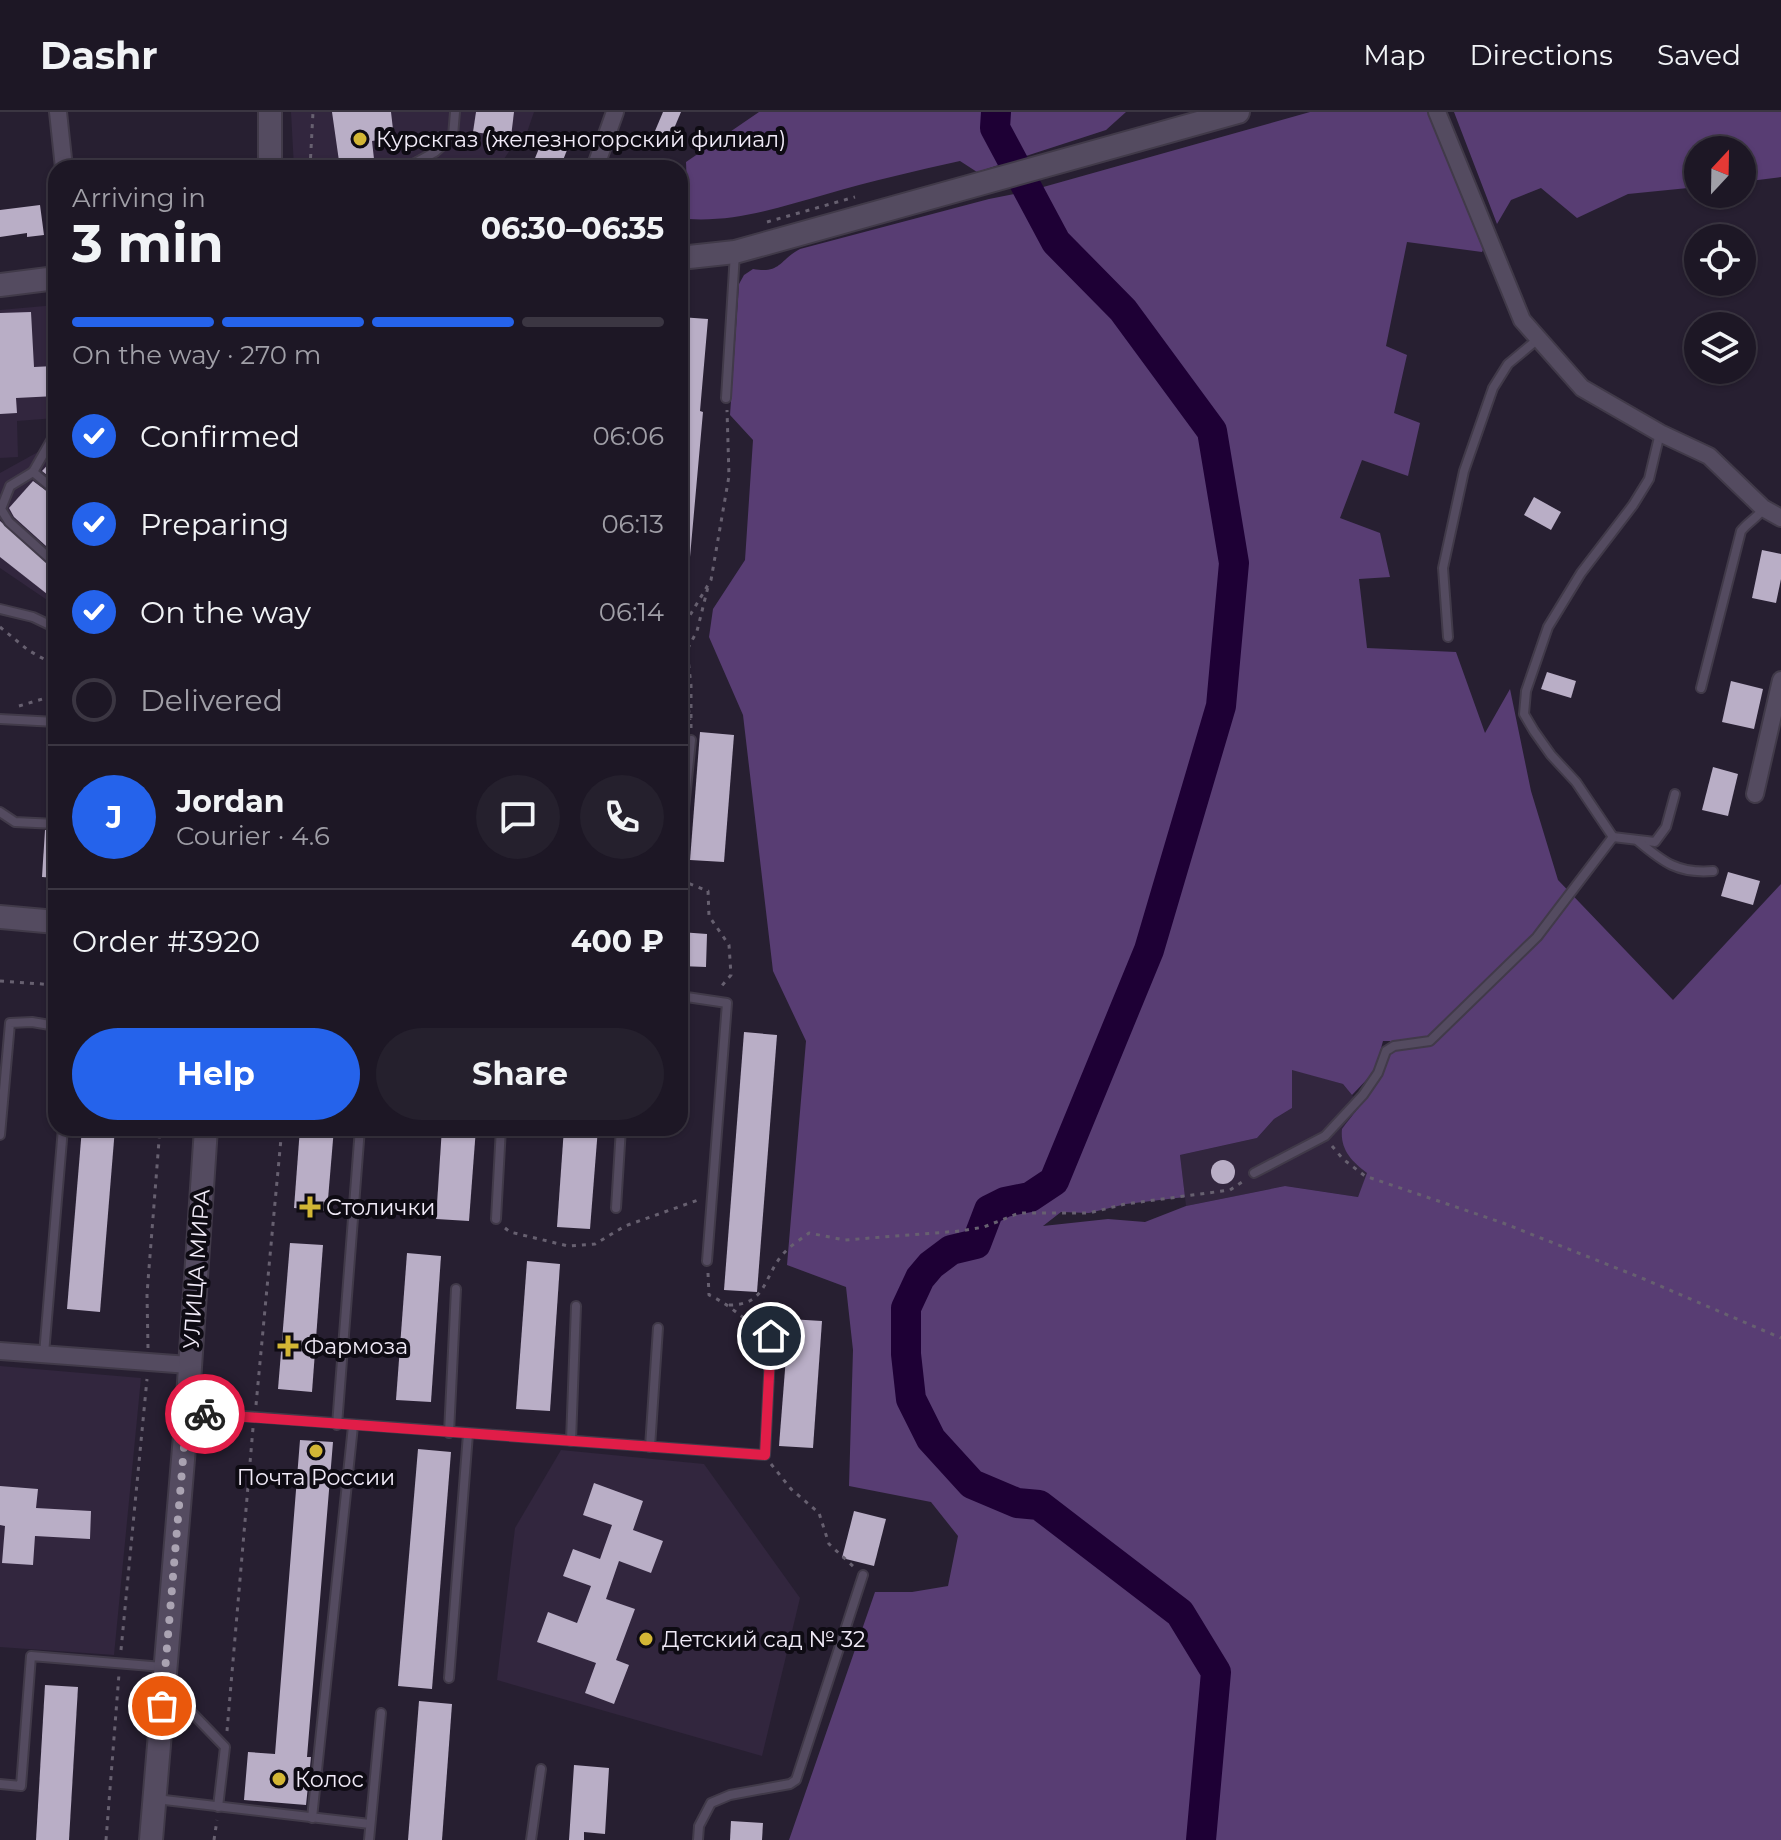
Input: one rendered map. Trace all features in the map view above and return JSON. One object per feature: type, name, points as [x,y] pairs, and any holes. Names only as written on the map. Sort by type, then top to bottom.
[{"type":"main road","points":[[270,112],[270,160]]},
{"type":"main road","points":[[688,257],[735,252],[1238,112]]},
{"type":"main road","points":[[0,285],[48,279]]},
{"type":"main road","points":[[0,917],[48,921]]},
{"type":"main road","name":"УЛИЦА МИРА","points":[[151,1840],[187,1412],[205,1136]]},
{"type":"street","points":[[58,112],[63,160]]},
{"type":"street","points":[[598,160],[615,112]]},
{"type":"street","points":[[1437,112],[1522,320],[1538,339],[1582,388],[1660,433],[1709,456],[1763,508],[1781,518]]},
{"type":"street","points":[[1755,794],[1781,680]]},
{"type":"street","points":[[0,1351],[189,1365]]},
{"type":"lane","points":[[420,160],[453,136],[455,112]]},
{"type":"lane","points":[[726,398],[735,252]]},
{"type":"lane","points":[[1448,637],[1443,568],[1464,471],[1493,388],[1508,364],[1538,339]]},
{"type":"lane","points":[[1660,433],[1649,479],[1581,573],[1548,627],[1526,691],[1524,714],[1613,837],[1655,842],[1666,827],[1675,794]]},
{"type":"lane","points":[[48,446],[33,472],[10,486],[1,509],[9,522],[48,557]]},
{"type":"lane","points":[[33,472],[48,484]]},
{"type":"lane","points":[[1701,688],[1741,531],[1758,517],[1763,508]]},
{"type":"lane","points":[[0,609],[48,624]]},
{"type":"lane","points":[[0,719],[48,722]]},
{"type":"lane","points":[[688,769],[691,740]]},
{"type":"lane","points":[[0,812],[15,822],[48,824]]},
{"type":"lane","points":[[1254,1173],[1325,1136],[1363,1095],[1378,1073],[1386,1051],[1394,1046],[1430,1041],[1537,937],[1613,837]]},
{"type":"lane","points":[[1637,840],[1670,866],[1697,872],[1713,871]]},
{"type":"lane","points":[[688,997],[727,1003],[707,1261]]},
{"type":"lane","points":[[0,1135],[10,1023],[48,1025]]},
{"type":"lane","points":[[44,1355],[62,1136]]},
{"type":"lane","points":[[337,1425],[359,1136]]},
{"type":"lane","points":[[496,1219],[501,1136]]},
{"type":"lane","points":[[616,1208],[620,1136]]},
{"type":"lane","points":[[449,1433],[456,1289]]},
{"type":"lane","points":[[571,1441],[576,1306]]},
{"type":"lane","points":[[650,1447],[658,1328]]},
{"type":"lane","points":[[187,1412],[765,1455],[771,1336]]},
{"type":"lane","points":[[312,1818],[353,1426]]},
{"type":"lane","points":[[449,1678],[468,1434]]},
{"type":"lane","points":[[698,1840],[699,1826],[711,1803],[730,1795],[790,1784],[796,1780],[863,1575]]},
{"type":"lane","points":[[0,1784],[21,1786],[31,1656],[120,1663],[164,1676],[225,1747],[218,1807]]},
{"type":"lane","points":[[369,1840],[381,1713]]},
{"type":"lane","points":[[531,1840],[541,1769]]},
{"type":"lane","points":[[155,1799],[370,1824]]},
{"type":"path","points":[[310,160],[313,112]]},
{"type":"path","points":[[688,648],[697,631],[721,532],[729,476],[726,398]]},
{"type":"path","points":[[688,619],[709,584]]},
{"type":"path","points":[[0,627],[48,661]]},
{"type":"path","points":[[688,659],[691,740]]},
{"type":"path","points":[[10,708],[48,697]]},
{"type":"path","points":[[688,705],[691,740]]},
{"type":"path","points":[[688,883],[708,891],[709,916],[729,945],[731,975],[709,1000]]},
{"type":"path","points":[[0,981],[48,984]]},
{"type":"path","points":[[106,1840],[148,1362],[147,1294],[159,1136]]},
{"type":"path","points":[[225,1747],[281,1136]]},
{"type":"path","points":[[1325,1136],[1343,1159],[1365,1176],[1517,1228],[1781,1338]]},
{"type":"path","points":[[729,1305],[740,1305],[759,1297],[784,1253],[809,1233],[845,1240],[960,1231],[984,1227],[1019,1213],[1089,1213],[1125,1204],[1230,1190],[1254,1173]]},
{"type":"path","points":[[496,1219],[510,1232],[568,1246],[595,1244],[625,1226],[690,1201],[712,1197]]},
{"type":"path","points":[[707,1261],[709,1295],[729,1305],[745,1320],[771,1336]]},
{"type":"path","points":[[765,1455],[791,1489],[819,1513],[829,1544],[863,1575]]},
{"type":"path","points":[[214,1840],[218,1807]]},
{"type":"shaded area","name":"Курскгаз (железногорский филиал)","points":[[291,112],[534,112],[522,147],[512,147],[503,160],[294,160]]},
{"type":"shaded area","points":[[759,112],[1126,112],[1106,130],[977,172],[960,161],[724,218],[688,219],[688,161]]},
{"type":"shaded area","points":[[1310,112],[1435,112],[1488,238],[1482,252],[1407,242],[1386,346],[1407,355],[1394,413],[1420,423],[1408,476],[1362,460],[1340,518],[1380,533],[1390,577],[1359,579],[1367,648],[1456,652],[1485,733],[1510,689],[1531,791],[1558,880],[1673,1000],[1781,884],[1781,1840],[789,1840],[875,1592],[912,1592],[948,1586],[958,1536],[931,1502],[849,1486],[853,1350],[846,1287],[787,1265],[806,1041],[773,971],[743,715],[709,637],[713,609],[745,560],[753,440],[730,415],[739,284],[744,275],[753,269],[775,268],[800,249],[1029,191]],"holes":[[[1383,1041],[1390,1041],[1385,1066],[1342,1129],[1348,1154],[1367,1173],[1358,1197],[1285,1186],[1186,1206],[1145,1222],[1108,1219],[1043,1226],[1061,1212],[1089,1213],[1126,1204],[1185,1197],[1180,1155],[1257,1138],[1274,1119],[1292,1108],[1292,1070],[1343,1084],[1352,1095],[1375,1071]]]},
{"type":"shaded area","points":[[1454,112],[1781,112],[1781,177],[1756,180],[1756,136],[1684,136],[1684,188],[1628,194],[1577,218],[1541,188],[1511,200],[1497,224]]},
{"type":"shaded area","points":[[48,306],[48,419],[17,421],[18,457],[0,458],[0,310]]},
{"type":"shaded area","points":[[48,446],[48,601],[0,568],[0,473]]},
{"type":"shaded area","points":[[1292,1069],[1343,1084],[1384,1134],[1358,1197],[1285,1186],[1186,1206],[1180,1155],[1257,1138],[1274,1119],[1292,1108]]},
{"type":"shaded area","points":[[0,1366],[141,1378],[114,1655],[0,1647]]},
{"type":"shaded area","name":"Детский сад № 32","points":[[561,1450],[704,1464],[800,1598],[762,1756],[497,1680],[515,1528]]},
{"type":"building","name":"Курскгаз (железногорский филиал)","points":[[332,112],[391,112],[394,138],[372,141],[374,160],[339,160]]},
{"type":"building","points":[[476,112],[514,112],[511,137],[473,132]]},
{"type":"building","points":[[663,112],[681,112],[670,138],[655,131]]},
{"type":"building","points":[[542,141],[567,150],[563,160],[534,160]]},
{"type":"building","points":[[40,205],[44,235],[27,237],[27,233],[0,237],[0,210]]},
{"type":"building","points":[[31,312],[34,367],[48,366],[48,396],[16,398],[17,413],[0,414],[0,313]]},
{"type":"building","points":[[688,318],[708,319],[688,557]]},
{"type":"building","points":[[33,481],[48,492],[48,548],[14,517],[9,508]]},
{"type":"building","points":[[1534,497],[1561,512],[1551,530],[1524,515]]},
{"type":"building","points":[[0,521],[48,564],[48,595],[0,557]]},
{"type":"building","points":[[1762,550],[1781,554],[1781,579],[1776,603],[1752,598]]},
{"type":"building","points":[[1547,672],[1576,681],[1571,698],[1541,689]]},
{"type":"building","points":[[1731,681],[1763,689],[1754,729],[1722,722]]},
{"type":"building","points":[[700,732],[734,735],[724,862],[690,860]]},
{"type":"building","points":[[1713,767],[1738,774],[1728,816],[1702,810]]},
{"type":"building","points":[[45,830],[48,830],[48,877],[42,877]]},
{"type":"building","points":[[1728,872],[1760,881],[1753,905],[1721,896]]},
{"type":"building","points":[[688,933],[707,934],[706,967],[688,966]]},
{"type":"building","points":[[744,1032],[777,1035],[757,1292],[724,1290]]},
{"type":"building","points":[[81,1136],[114,1136],[100,1312],[67,1309]]},
{"type":"building","points":[[299,1136],[333,1136],[327,1211],[294,1208]]},
{"type":"building","points":[[441,1136],[475,1136],[469,1221],[436,1219]]},
{"type":"building","points":[[563,1136],[597,1136],[590,1229],[557,1227]]},
{"type":"building","points":[[1223,1160],[1234,1167],[1235,1172],[1228,1183],[1223,1184],[1212,1177],[1211,1172],[1218,1161]]},
{"type":"building","points":[[290,1243],[323,1245],[312,1392],[278,1389]]},
{"type":"building","points":[[407,1253],[441,1256],[431,1402],[396,1400]]},
{"type":"building","points":[[527,1261],[560,1264],[550,1411],[516,1409]]},
{"type":"building","points":[[789,1319],[822,1321],[813,1448],[779,1446]]},
{"type":"building","points":[[300,1440],[333,1442],[307,1757],[311,1757],[306,1805],[244,1800],[248,1752],[275,1754]]},
{"type":"building","points":[[418,1449],[451,1452],[432,1689],[398,1686]]},
{"type":"building","points":[[594,1483],[643,1501],[633,1530],[663,1541],[651,1573],[619,1561],[606,1599],[635,1609],[616,1660],[629,1665],[614,1704],[585,1693],[596,1663],[537,1642],[548,1612],[577,1623],[591,1586],[563,1576],[573,1549],[600,1559],[612,1525],[583,1515]]},
{"type":"building","points":[[0,1486],[38,1489],[36,1508],[91,1511],[90,1539],[35,1536],[33,1565],[2,1563],[5,1526],[0,1525]]},
{"type":"building","points":[[854,1511],[886,1519],[874,1566],[842,1558]]},
{"type":"building","points":[[45,1685],[78,1687],[69,1840],[36,1840]]},
{"type":"building","points":[[419,1701],[452,1704],[442,1840],[408,1840]]},
{"type":"building","points":[[574,1765],[609,1768],[605,1834],[584,1832],[584,1840],[569,1840]]},
{"type":"building","points":[[731,1821],[763,1823],[762,1840],[730,1840]]},
{"type":"waterway","points":[[996,112],[995,128],[1056,242],[1123,310],[1212,431],[1234,563],[1221,706],[1149,950],[1054,1181],[1030,1197],[1005,1202],[989,1210],[976,1244],[951,1250],[920,1278],[906,1308],[906,1354],[911,1399],[931,1439],[972,1484],[1017,1503],[1039,1505],[1180,1613],[1216,1672],[1201,1840]]},
{"type":"way so far","points":[[162,1706],[187,1412],[205,1414]]},
{"type":"place","name":"Курскгаз (железногорский филиал)","points":[[360,139]]},
{"type":"place","name":"Столички","points":[[310,1207]]},
{"type":"place","name":"Фармоза","points":[[288,1346]]},
{"type":"place","name":"Почта России","points":[[316,1451]]},
{"type":"place","name":"Детский сад № 32","points":[[646,1639]]},
{"type":"place","name":"Колос","points":[[279,1779]]},
{"type":"route","points":[[205,1414],[765,1455],[771,1336]]}]
